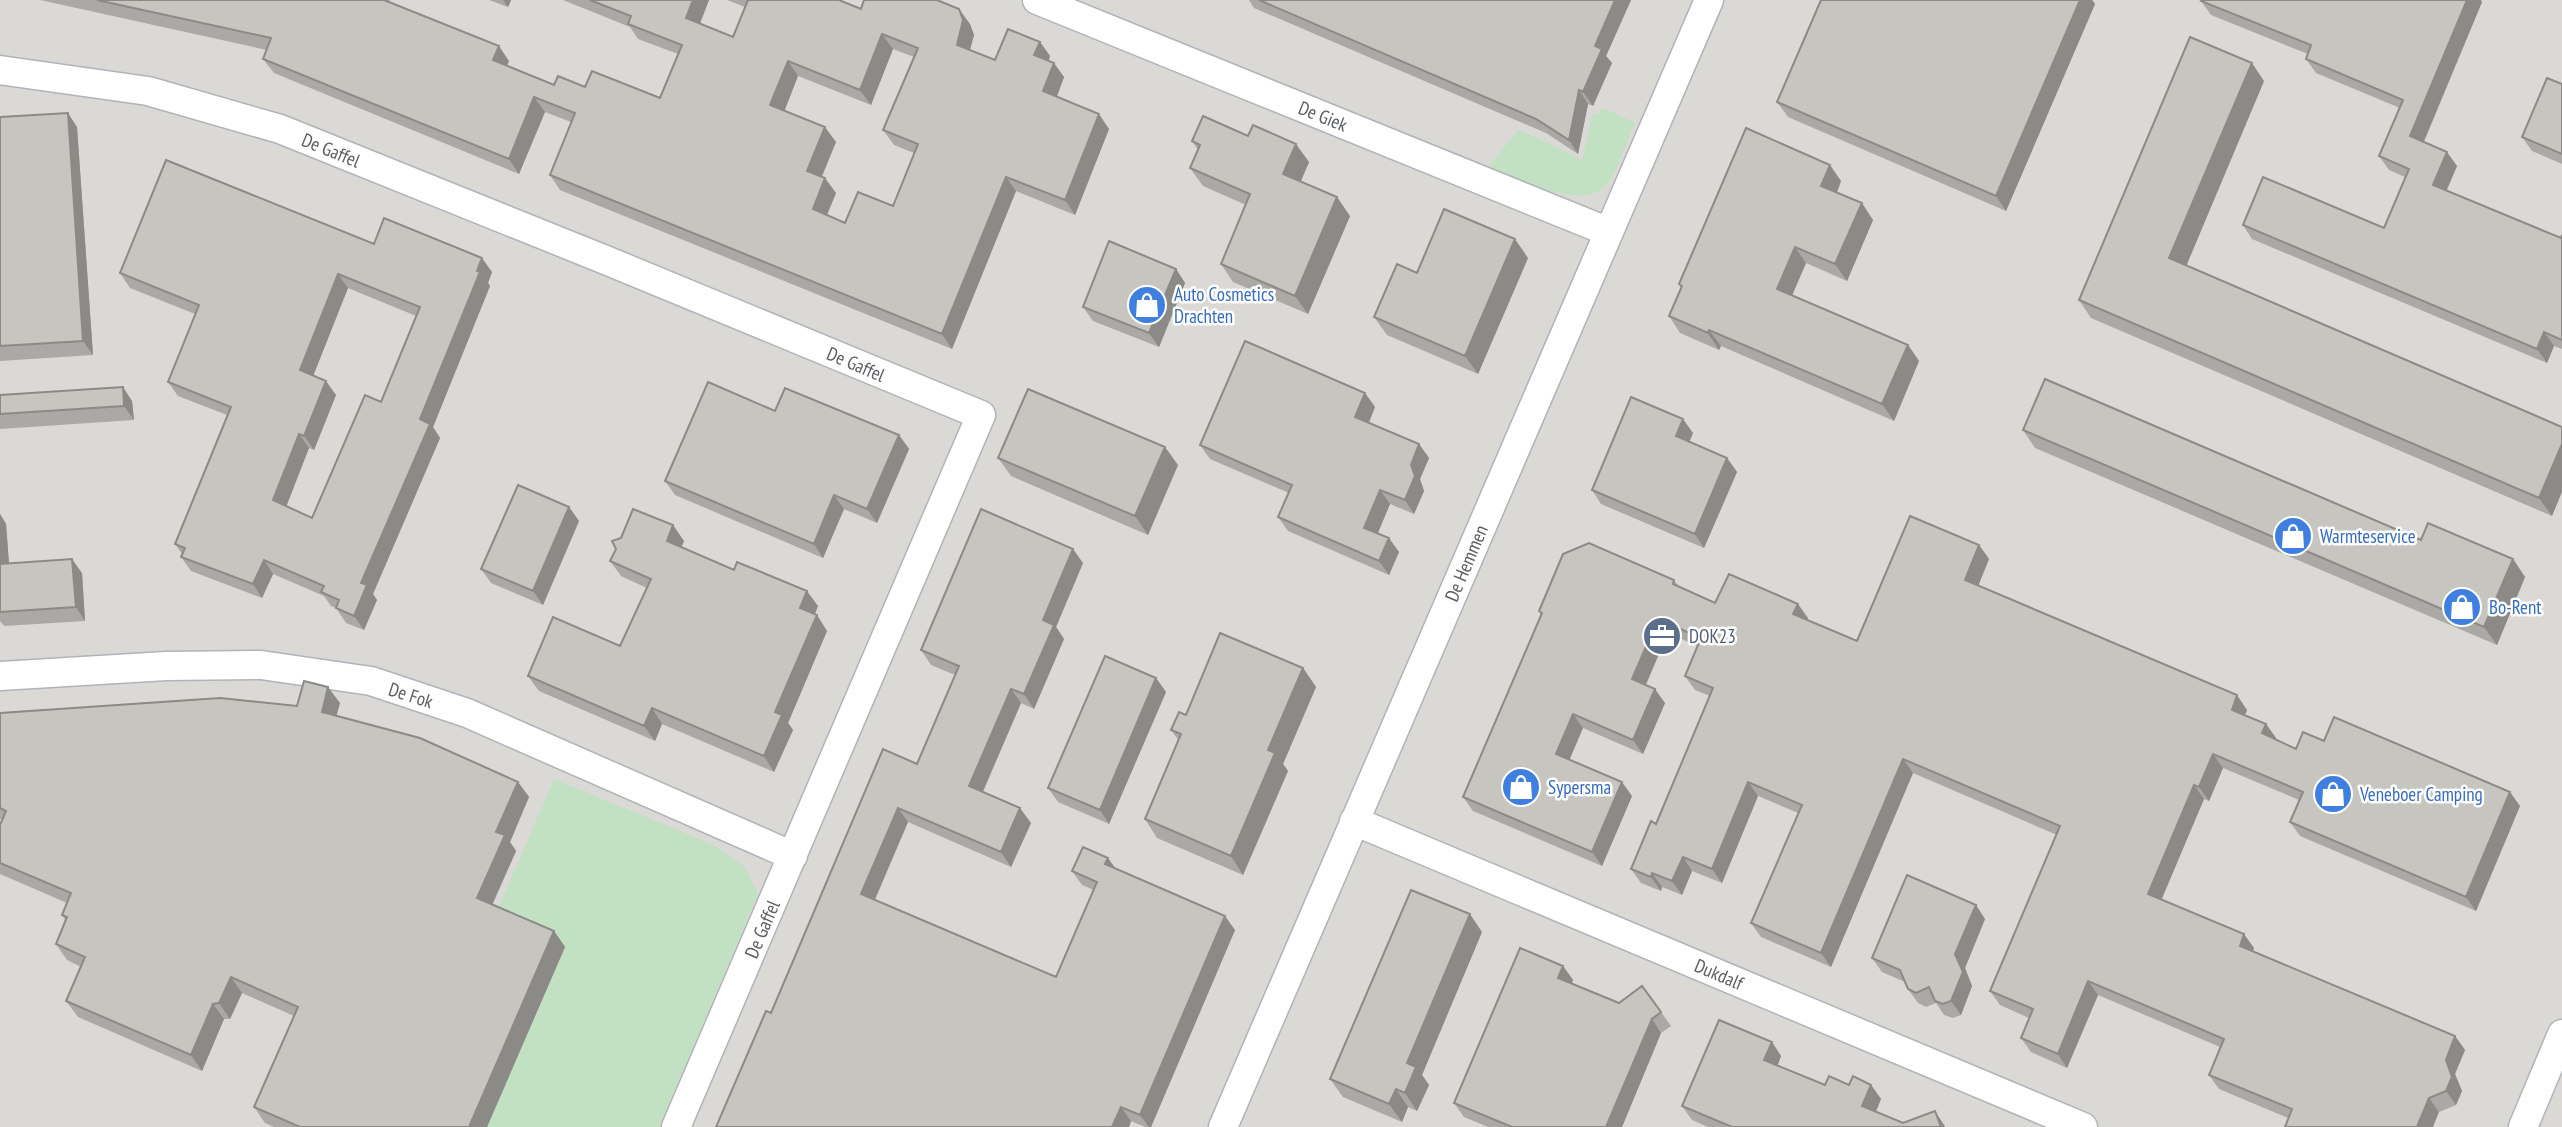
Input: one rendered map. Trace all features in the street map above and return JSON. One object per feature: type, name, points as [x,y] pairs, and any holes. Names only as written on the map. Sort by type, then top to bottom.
[{"type":"street","name":"De Giek","points":[[1037,0],[1609,232]]},
{"type":"street","name":"De Hemmen","points":[[1223,1127],[1709,0]]},
{"type":"street","name":"De Gaffel","points":[[0,70],[148,91],[280,129],[981,415],[677,1127]]},
{"type":"street","name":"De Fok","points":[[0,676],[166,666],[261,665],[371,681],[467,713],[793,856]]},
{"type":"street","name":"Dukdalf","points":[[1354,821],[2083,1127]]},
{"type":"street","points":[[2522,1127],[2562,1034]]},
{"type":"shaded area","points":[[0,0],[2562,0],[2562,1127],[0,1127]]},
{"type":"green space","points":[[1602,108],[1635,122],[1612,177],[1597,191],[1583,195],[1567,195],[1533,185],[1489,166],[1518,130],[1582,161],[1593,112],[1598,115]]},
{"type":"green space","points":[[554,779],[714,845],[745,867],[758,894],[659,1127],[404,1127]]},
{"type":"building","points":[[97,0],[384,0],[499,46],[493,60],[554,85],[558,76],[585,87],[592,71],[660,98],[682,45],[628,24],[631,16],[590,0],[693,0],[686,18],[733,37],[748,0],[839,0],[861,9],[864,0],[937,0],[959,9],[963,20],[957,45],[995,60],[1008,29],[1040,42],[1034,55],[1054,63],[1043,91],[1099,114],[1065,200],[1006,177],[942,334],[550,175],[575,113],[534,97],[509,159],[263,59],[271,38]],"holes":[[[882,34],[918,48],[883,130],[918,144],[893,206],[858,192],[845,223],[813,209],[825,178],[807,171],[825,127],[770,105],[788,61],[860,90]]]},
{"type":"building","points":[[1259,0],[1615,0],[1595,46],[1602,49],[1583,92],[1579,90],[1569,140],[1536,119]]},
{"type":"building","points":[[1821,0],[2080,0],[1996,196],[1777,102]]},
{"type":"building","points":[[2202,0],[2467,0],[2410,136],[2447,152],[2433,185],[2561,238],[2562,235],[2562,340],[2544,332],[2537,349],[2243,225],[2263,177],[2384,228],[2409,169],[2379,156],[2403,100],[2306,59],[2311,45]]},
{"type":"building","points":[[2190,37],[2252,63],[2169,258],[2562,427],[2562,444],[2539,498],[2079,300]]},
{"type":"building","points":[[2547,78],[2562,84],[2562,154],[2522,137]]},
{"type":"building","points":[[68,113],[83,341],[0,346],[0,117]]},
{"type":"building","points":[[1203,116],[1248,136],[1253,125],[1296,144],[1283,174],[1337,197],[1295,296],[1221,264],[1250,194],[1190,168],[1200,145],[1192,141]]},
{"type":"building","points":[[1746,128],[1830,165],[1821,186],[1862,203],[1835,264],[1795,247],[1777,289],[1908,345],[1882,404],[1709,330],[1708,333],[1669,316],[1682,286],[1679,284]]},
{"type":"building","points":[[166,160],[374,244],[384,218],[482,258],[477,271],[480,272],[420,419],[430,424],[361,583],[367,585],[354,616],[336,608],[339,600],[321,592],[324,586],[264,560],[253,584],[181,557],[185,548],[175,544],[231,407],[168,382],[199,305],[120,273]],"holes":[[[338,274],[420,307],[381,402],[365,395],[312,518],[273,500],[299,434],[304,436],[326,381],[300,370]]]},
{"type":"building","points":[[1444,209],[1515,239],[1465,356],[1374,317],[1397,264],[1417,273]]},
{"type":"building","points":[[1109,241],[1176,269],[1149,333],[1083,307]]},
{"type":"building","points":[[1245,341],[1365,393],[1355,417],[1419,444],[1411,465],[1415,476],[1405,500],[1380,490],[1364,528],[1389,538],[1379,561],[1278,517],[1292,485],[1200,445]]},
{"type":"building","points":[[2045,379],[2421,540],[2428,523],[2513,559],[2484,627],[2023,430]]},
{"type":"building","points":[[708,382],[775,411],[785,388],[899,435],[867,509],[834,495],[814,544],[665,481]]},
{"type":"building","points":[[123,387],[124,406],[0,414],[0,395]]},
{"type":"building","points":[[1028,389],[1165,447],[1135,516],[998,458]]},
{"type":"building","points":[[1631,397],[1683,419],[1676,436],[1727,458],[1695,534],[1592,490]]},
{"type":"building","points":[[518,485],[569,507],[533,591],[481,569]]},
{"type":"building","points":[[633,509],[673,525],[667,541],[734,570],[737,562],[807,591],[800,608],[817,615],[775,712],[782,715],[764,756],[652,708],[644,726],[528,676],[553,617],[620,646],[651,579],[610,561],[616,549],[612,541],[621,538]]},
{"type":"building","points":[[981,509],[1073,549],[1043,620],[1054,625],[1024,694],[1011,689],[969,786],[1020,808],[1001,852],[898,808],[861,894],[1056,977],[1097,882],[1072,871],[1083,847],[1108,858],[1105,864],[1225,916],[1140,1115],[1121,1107],[1112,1127],[716,1127],[766,1011],[771,1013],[883,749],[917,764],[959,666],[921,650]]},
{"type":"building","points":[[1910,516],[1979,545],[1965,580],[2237,695],[2232,710],[2266,724],[2262,733],[2296,749],[2303,732],[2324,741],[2334,717],[2510,792],[2466,897],[2290,822],[2303,792],[2213,754],[2199,787],[2194,785],[2148,894],[2244,934],[2240,946],[2455,1036],[2446,1060],[2452,1077],[2446,1091],[2429,1098],[2417,1127],[2285,1127],[2292,1109],[2209,1075],[2224,1039],[2088,981],[2058,1054],[2021,1038],[2033,1009],[1990,991],[2060,826],[1903,759],[1821,953],[1751,923],[1802,805],[1748,782],[1712,869],[1683,857],[1672,881],[1631,869],[1651,821],[1656,824],[1713,688],[1685,676],[1701,638],[1658,619],[1632,679],[1655,689],[1633,740],[1573,714],[1556,754],[1622,782],[1592,852],[1463,797],[1542,613],[1539,611],[1563,554],[1589,543],[1674,580],[1673,584],[1715,603],[1729,574],[1798,604],[1793,614],[1857,641]]},
{"type":"building","points":[[72,559],[76,607],[0,612],[0,564]]},
{"type":"building","points":[[1220,633],[1303,668],[1268,750],[1275,753],[1231,856],[1145,819],[1181,734],[1171,730],[1179,712],[1186,715]]},
{"type":"building","points":[[1105,656],[1156,678],[1100,810],[1048,788]]},
{"type":"building","points":[[304,681],[328,687],[322,712],[420,738],[518,782],[496,832],[505,835],[477,898],[554,931],[469,1127],[300,1127],[254,1107],[298,1007],[231,977],[219,1003],[213,1004],[191,1055],[66,1001],[85,957],[56,944],[67,917],[62,915],[71,893],[0,863],[0,825],[6,811],[0,808],[0,713],[220,698],[297,706]]},
{"type":"building","points":[[1907,875],[1976,905],[1955,954],[1963,972],[1951,1001],[1943,1004],[1935,1001],[1929,987],[1916,993],[1908,989],[1900,970],[1872,958]]},
{"type":"building","points":[[1411,890],[1470,914],[1407,1063],[1416,1067],[1405,1093],[1396,1089],[1389,1104],[1330,1079]]},
{"type":"building","points":[[1520,948],[1563,966],[1558,978],[1619,1003],[1642,986],[1661,1012],[1652,1019],[1606,1127],[1512,1127],[1454,1103]]},
{"type":"building","points":[[1719,1020],[1772,1042],[1764,1060],[1825,1085],[1829,1076],[1849,1085],[1853,1076],[1871,1085],[1862,1106],[1903,1123],[1935,1111],[1941,1127],[1732,1127],[1682,1106]]},
{"type":"place","name":"Auto Cosmetics Drachten","points":[[1147,305]]},
{"type":"place","name":"Warmteservice","points":[[2293,536]]},
{"type":"place","name":"Bo-Rent","points":[[2462,607]]},
{"type":"place","name":"DOK23","points":[[1662,636]]},
{"type":"place","name":"Sypersma","points":[[1521,787]]},
{"type":"place","name":"Veneboer Camping","points":[[2333,794]]}]
